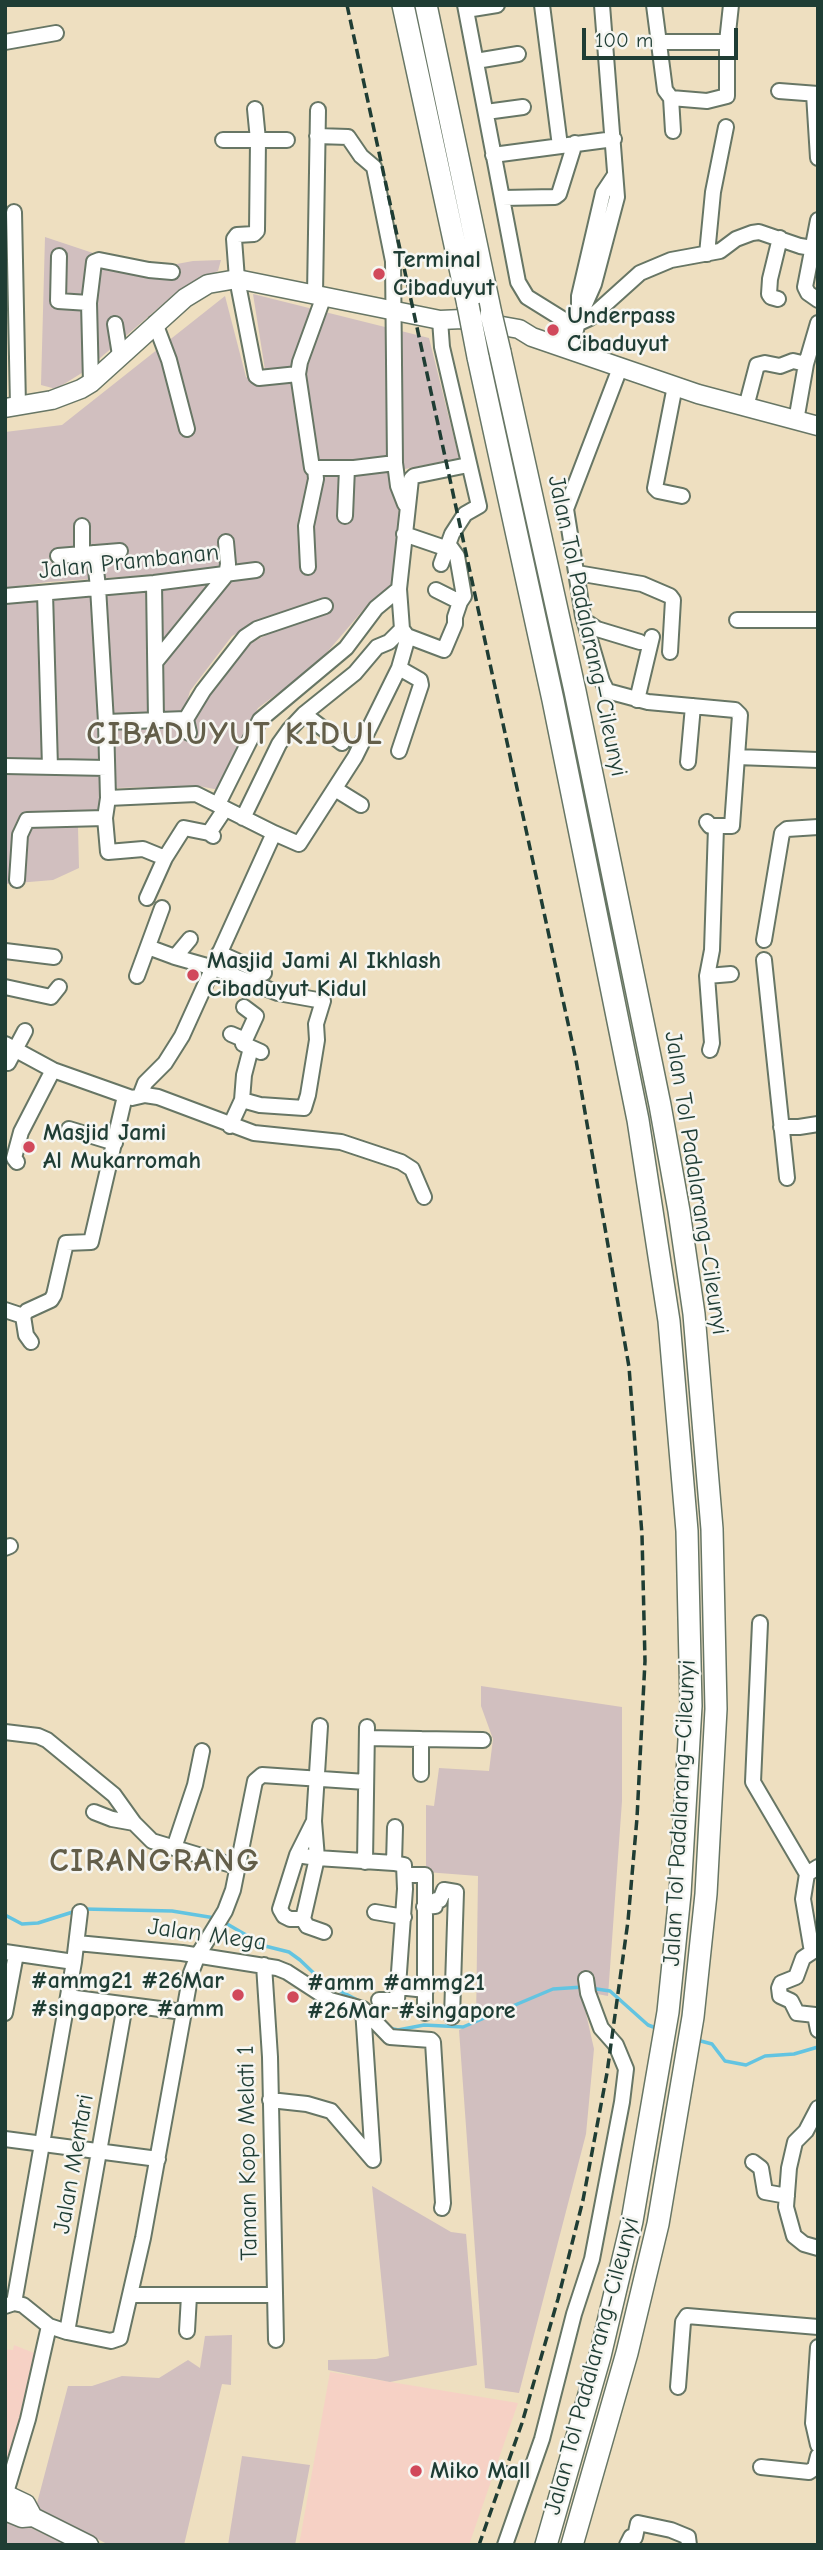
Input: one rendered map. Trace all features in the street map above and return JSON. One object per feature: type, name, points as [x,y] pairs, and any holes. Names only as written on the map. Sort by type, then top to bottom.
[{"type":"highway","name":"Jalan Tol Padalarang–Cileunyi","points":[[403,5],[553,700],[638,1120],[669,1321],[687,1531],[691,1706],[680,1894],[668,2012],[632,2221],[600,2356],[546,2545]]},
{"type":"highway","name":"Jalan Tol Padalarang–Cileunyi","points":[[426,5],[575,691],[660,1105],[694,1314],[712,1529],[716,1709],[706,1894],[693,2017],[655,2237],[627,2353],[572,2545]]},
{"type":"main road","points":[[12,407],[62,397],[91,383],[155,323],[201,287],[237,279],[444,321],[463,329],[519,338],[531,337],[675,386],[818,426]]},
{"type":"main road","points":[[5,2495],[26,2504],[33,2517]]},
{"type":"main road","points":[[5,2511],[22,2518],[33,2517],[89,2545]]},
{"type":"street","points":[[497,5],[465,8],[518,282],[527,298],[564,320],[566,348]]},
{"type":"street","points":[[502,198],[555,197],[559,194],[567,145],[542,5]]},
{"type":"street","points":[[566,348],[594,284],[617,197],[602,5]]},
{"type":"street","points":[[654,5],[665,90],[671,98],[673,131]]},
{"type":"street","points":[[671,98],[707,101],[727,96],[727,42],[731,5]]},
{"type":"street","points":[[5,41],[56,33]]},
{"type":"street","points":[[659,42],[727,42]]},
{"type":"street","points":[[476,61],[518,54]]},
{"type":"street","points":[[779,91],[816,94],[818,158]]},
{"type":"street","points":[[486,112],[523,107]]},
{"type":"street","points":[[255,109],[258,139],[257,231],[254,234],[237,235],[234,239],[237,279],[256,376],[259,378],[298,374]]},
{"type":"street","points":[[318,110],[320,295],[298,374],[310,461],[312,468],[380,467],[395,463]]},
{"type":"street","points":[[708,254],[713,192],[726,127]]},
{"type":"street","points":[[317,136],[348,137],[361,156],[374,167],[393,261],[395,463],[398,486],[406,507]]},
{"type":"street","points":[[493,155],[614,139]]},
{"type":"street","points":[[223,140],[287,140]]},
{"type":"street","points":[[12,407],[14,212]]},
{"type":"street","points":[[818,220],[815,249],[805,287],[808,293],[818,300]]},
{"type":"street","points":[[578,321],[590,318],[640,273],[671,260],[720,251],[736,239],[752,233],[815,249]]},
{"type":"street","points":[[778,299],[771,298],[769,294],[769,279],[780,238]]},
{"type":"street","points":[[59,257],[58,301],[89,303]]},
{"type":"street","points":[[91,383],[89,303],[93,265],[96,261],[172,272]]},
{"type":"street","points":[[441,565],[452,534],[465,514],[478,506],[442,347],[444,321]]},
{"type":"street","points":[[155,323],[169,360],[187,429]]},
{"type":"street","points":[[796,421],[806,364],[818,323]]},
{"type":"street","points":[[115,324],[120,355]]},
{"type":"street","points":[[746,407],[757,366],[765,363],[780,366],[793,362],[806,364]]},
{"type":"street","points":[[620,368],[566,509],[585,621],[604,688],[610,693],[637,700],[729,709],[738,713],[732,826],[712,824],[712,950],[707,976],[712,1043],[710,1050]]},
{"type":"street","points":[[675,386],[655,488],[682,496]]},
{"type":"street","points":[[108,798],[196,794],[299,844],[356,755],[399,668],[405,632],[398,589],[409,486],[414,476],[468,465]]},
{"type":"street","points":[[308,567],[306,526],[316,479],[315,468]]},
{"type":"street","points":[[345,516],[347,468]]},
{"type":"street","points":[[82,526],[98,587],[106,722],[108,798],[105,818],[108,852],[143,849],[165,858]]},
{"type":"street","points":[[404,534],[449,547],[457,556],[464,596],[444,650],[405,632]]},
{"type":"street","points":[[157,660],[226,575],[226,542]]},
{"type":"street","points":[[58,556],[120,551]]},
{"type":"street","name":"Jalan Prambanan","points":[[5,596],[154,583],[256,570]]},
{"type":"street","points":[[577,573],[642,584],[670,596],[673,600],[670,652]]},
{"type":"street","points":[[154,583],[156,720]]},
{"type":"street","points":[[147,898],[165,858],[185,827],[211,835],[260,720],[346,648],[376,608],[398,589]]},
{"type":"street","points":[[436,590],[460,602]]},
{"type":"street","points":[[45,593],[50,767]]},
{"type":"street","points":[[106,722],[156,720],[188,726],[203,691],[245,637],[257,629],[324,606]]},
{"type":"street","points":[[737,620],[818,620]]},
{"type":"street","points":[[585,621],[597,629],[646,639],[637,700]]},
{"type":"street","points":[[243,818],[279,744],[304,714],[355,673],[377,647],[405,632]]},
{"type":"street","points":[[399,668],[420,680],[421,685],[399,751]]},
{"type":"street","points":[[688,762],[693,706]]},
{"type":"street","points":[[304,714],[342,743]]},
{"type":"street","points":[[737,757],[818,760]]},
{"type":"street","points":[[5,766],[107,768]]},
{"type":"street","points":[[334,789],[361,805]]},
{"type":"street","points":[[17,880],[20,835],[27,820],[105,818]]},
{"type":"street","points":[[764,940],[783,831],[818,827]]},
{"type":"street","points":[[31,1342],[26,1335],[23,1316],[27,1311],[51,1300],[54,1295],[66,1243],[91,1242],[115,1143],[135,1094],[165,1063],[182,1036],[274,833]]},
{"type":"street","points":[[137,976],[162,908]]},
{"type":"street","points":[[175,957],[190,939]]},
{"type":"street","points":[[148,947],[175,957],[217,961],[264,973]]},
{"type":"street","points":[[5,951],[54,957]]},
{"type":"street","points":[[764,960],[787,1178]]},
{"type":"street","points":[[217,961],[278,993],[323,1001],[316,1024],[317,1041],[304,1108],[260,1105],[242,1100]]},
{"type":"street","points":[[707,976],[731,974]]},
{"type":"street","points":[[6,990],[51,997],[59,987]]},
{"type":"street","points":[[230,1126],[242,1100],[244,1075],[252,1047],[256,1016],[244,1007]]},
{"type":"street","points":[[25,1031],[9,1053],[53,1070],[135,1094],[158,1097],[254,1133],[341,1142],[401,1162],[412,1169],[424,1197]]},
{"type":"street","points":[[231,1034],[252,1047]]},
{"type":"street","points":[[17,1162],[14,1158],[21,1132],[53,1070]]},
{"type":"street","points":[[781,1127],[818,1125]]},
{"type":"street","points":[[69,1129],[115,1143]]},
{"type":"street","points":[[5,1310],[23,1316]]},
{"type":"street","points":[[760,1623],[754,1782],[812,1871],[803,1899],[815,1953],[803,1958],[796,1977],[780,1983],[780,1996],[792,2001],[797,2013],[815,2015],[818,2030]]},
{"type":"street","points":[[320,1726],[314,1821],[317,1858],[303,1919],[307,1926],[324,1932]]},
{"type":"street","points":[[5,1732],[38,1736],[47,1740],[114,1795],[134,1823],[152,1841],[237,1867]]},
{"type":"street","points":[[365,1862],[367,1732],[421,1739],[483,1740]]},
{"type":"street","points":[[421,1739],[421,1774]]},
{"type":"street","points":[[174,1848],[195,1785],[202,1751]]},
{"type":"street","points":[[79,1912],[68,1997],[10,2304],[23,2305],[49,2326],[102,2340],[117,2340],[122,2334],[131,2295],[191,1973],[198,1955],[225,1911],[233,1890],[258,1777],[262,1775],[366,1782]]},
{"type":"street","points":[[94,1812],[111,1819],[134,1823]]},
{"type":"street","points":[[303,1919],[290,1919],[284,1916],[280,1909],[297,1855],[314,1821]]},
{"type":"street","points":[[394,1863],[395,1826]]},
{"type":"street","points":[[297,1855],[404,1865],[404,1917],[396,2001],[379,2000]]},
{"type":"street","points":[[405,1875],[425,1875],[425,2013]]},
{"type":"street","points":[[424,1907],[435,1906],[444,1890],[456,1892],[452,2017]]},
{"type":"street","points":[[374,1912],[404,1917]]},
{"type":"street","name":"Jalan Mega","points":[[77,1943],[181,1953],[264,1965],[287,1972],[330,2000],[363,2009]]},
{"type":"street","points":[[5,2013],[11,1953],[74,1962]]},
{"type":"street","points":[[181,1953],[191,1973]]},
{"type":"street","name":"Taman Kopo Melati 1","points":[[264,1965],[276,2340]]},
{"type":"street","points":[[505,2545],[542,2439],[574,2314],[592,2259],[622,2102],[626,2069],[616,2045],[601,2028],[587,1986]]},
{"type":"street","points":[[398,1987],[426,1990]]},
{"type":"street","points":[[68,1997],[183,2012]]},
{"type":"street","name":"Jalan Mentari","points":[[67,2332],[125,2005]]},
{"type":"street","points":[[363,2009],[390,2037],[426,2039],[433,2042],[442,2208]]},
{"type":"street","points":[[270,2100],[307,2104],[331,2111],[373,2160],[363,2009]]},
{"type":"street","points":[[818,2108],[812,2130],[795,2142],[789,2168],[787,2196],[787,2216],[794,2236],[804,2244],[818,2248]]},
{"type":"street","points":[[5,2139],[158,2158]]},
{"type":"street","points":[[753,2162],[761,2168],[765,2192],[787,2196]]},
{"type":"street","points":[[131,2295],[274,2295]]},
{"type":"street","points":[[187,2331],[189,2296]]},
{"type":"street","points":[[678,2386],[683,2322],[687,2316],[818,2327]]},
{"type":"street","points":[[5,2495],[28,2419],[49,2326]]},
{"type":"street","points":[[818,2347],[813,2423],[818,2445]]},
{"type":"street","points":[[761,2467],[809,2472],[815,2468],[818,2456]]},
{"type":"street","points":[[627,2545],[631,2538],[635,2537],[638,2524],[671,2530],[688,2537],[689,2545]]},
{"type":"shaded area","points":[[45,237],[144,270],[193,261],[221,260],[218,271],[177,292],[85,371],[56,389],[41,385]]},
{"type":"shaded area","points":[[253,294],[429,338],[459,458],[405,469],[399,508],[397,585],[370,602],[317,664],[258,708],[219,790],[199,786],[115,788],[111,726],[193,724],[235,652],[277,629],[329,612],[330,604],[325,598],[275,614],[232,636],[190,691],[184,712],[164,713],[161,588],[219,570],[48,582],[5,588],[5,432],[62,425],[225,296],[246,377],[257,385],[266,376]]},
{"type":"shaded area","points":[[151,586],[151,715],[110,716],[101,589]]},
{"type":"shaded area","points":[[92,591],[102,761],[56,763],[49,594]]},
{"type":"shaded area","points":[[41,597],[47,762],[6,764],[5,601]]},
{"type":"shaded area","points":[[5,774],[101,775],[102,795],[98,811],[21,827],[78,827],[79,868],[53,880],[5,884]]},
{"type":"shaded area","points":[[481,1686],[622,1707],[622,1801],[608,1996],[581,1991],[594,2049],[586,2134],[519,2393],[485,2388],[459,2030],[476,2023],[478,1876],[426,1872],[426,1805],[434,1806],[439,1768],[489,1771],[493,1739],[481,1706]]},
{"type":"shaded area","points":[[372,2186],[451,2232],[466,2234],[477,2365],[390,2382],[328,2370],[328,2360],[376,2359],[389,2356]]},
{"type":"shaded area","points":[[232,2335],[231,2385],[222,2384],[184,2545],[109,2545],[36,2507],[68,2386],[92,2386],[122,2376],[159,2378],[188,2360],[200,2368],[205,2336]]},
{"type":"shaded area","points":[[14,2345],[34,2353],[6,2479],[5,2349],[13,2350]]},
{"type":"shaded area","points":[[330,2372],[518,2403],[469,2545],[299,2545]]},
{"type":"shaded area","points":[[242,2456],[310,2465],[295,2545],[228,2545]]},
{"type":"shaded area","points":[[5,2516],[68,2545],[5,2545]]},
{"type":"waterway","points":[[84,1909],[172,1911],[215,1918]]},
{"type":"waterway","points":[[5,1915],[22,1924],[38,1923],[76,1911]]},
{"type":"waterway","points":[[222,1921],[265,1946],[289,1952],[323,1982],[365,2004]]},
{"type":"waterway","points":[[389,2028],[398,2030],[424,2025],[463,2027],[553,1989],[583,1987]]},
{"type":"waterway","points":[[590,1988],[610,1991],[648,2025],[656,2028]]},
{"type":"waterway","points":[[697,2040],[712,2044],[725,2061],[746,2065],[765,2056],[794,2054],[818,2047]]},
{"type":"railway","points":[[347,5],[576,1060],[629,1367],[642,1535],[645,1661],[637,1818],[628,1921],[607,2073],[583,2200],[558,2299],[522,2423],[479,2545]]},
{"type":"place","name":"Terminal Cibaduyut","points":[[379,274]]},
{"type":"place","name":"Underpass Cibaduyut","points":[[553,330]]},
{"type":"place","name":"Masjid Jami Al Ikhlash Cibaduyut Kidul","points":[[193,975]]},
{"type":"place","name":"Masjid Jami Al Mukarromah","points":[[29,1147]]},
{"type":"place","name":"#ammg21 #26Mar #singapore #amm","points":[[238,1995]]},
{"type":"place","name":"#amm #ammg21 #26Mar #singapore","points":[[293,1997]]},
{"type":"place","name":"Miko Mall","points":[[416,2471]]},
{"type":"district","name":"CIBADUYUT KIDUL","points":[[235,735]]},
{"type":"district","name":"CIRANGRANG","points":[[155,1862]]}]
